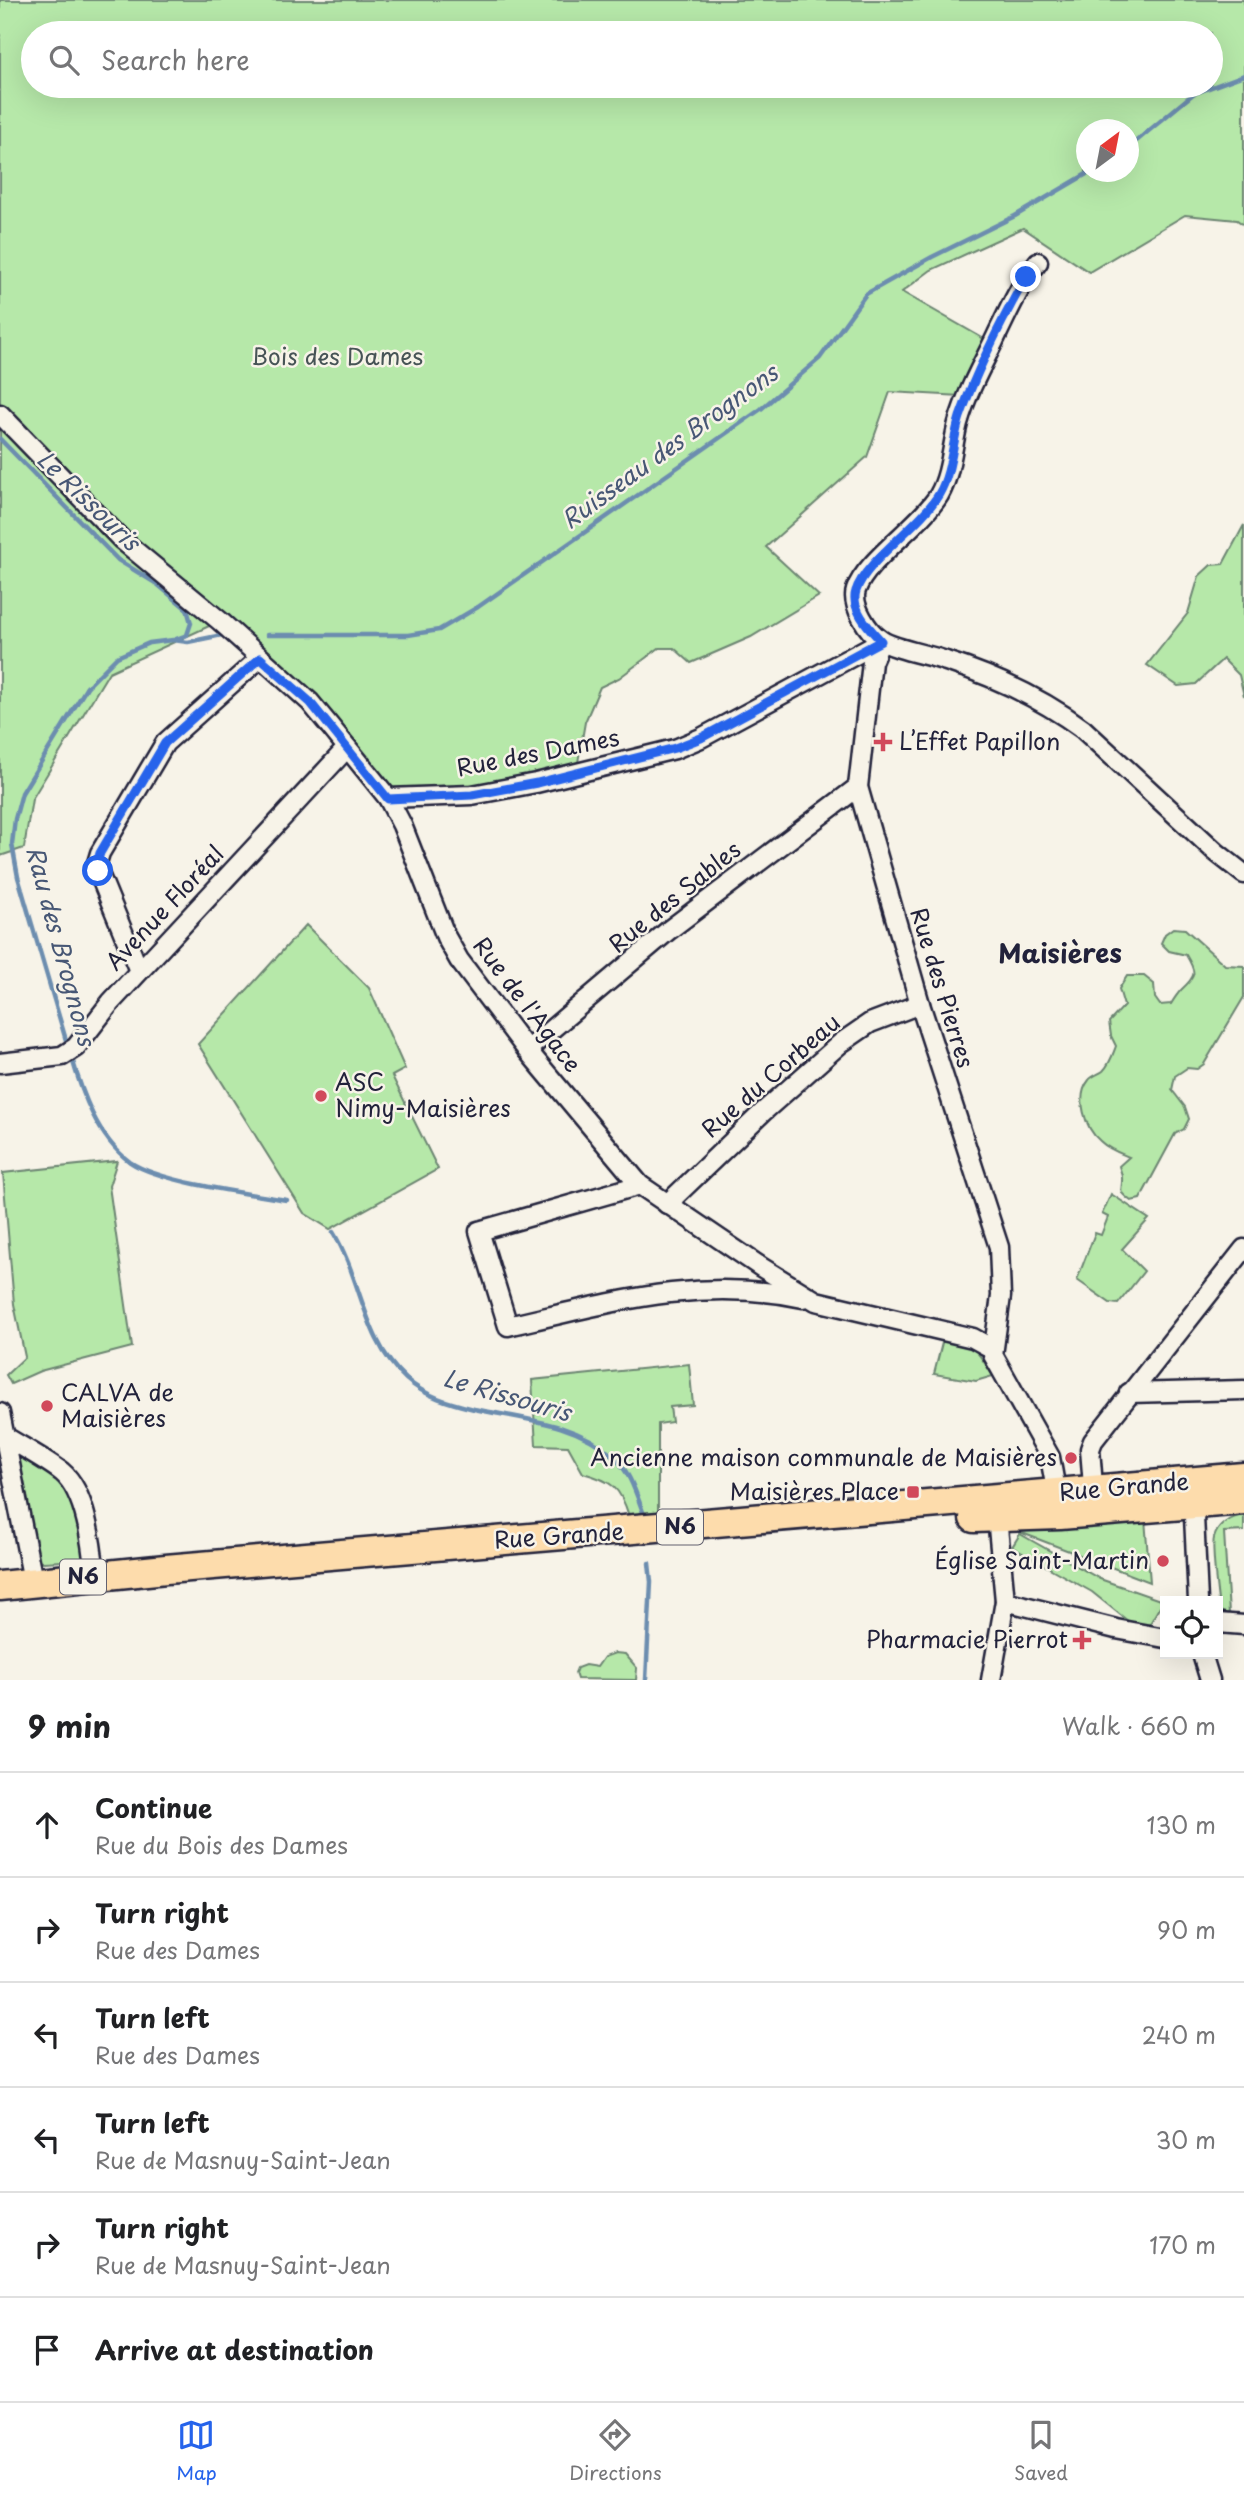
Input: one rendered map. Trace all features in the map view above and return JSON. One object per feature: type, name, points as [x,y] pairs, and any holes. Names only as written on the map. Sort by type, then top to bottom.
[{"type":"main road","name":"Rue Grande","points":[[1193,1493],[1244,1477]]},
{"type":"main road","name":"Rue Grande","points":[[0,1586],[33,1581],[703,1525],[1058,1504],[1193,1493],[1244,1500]]},
{"type":"main road","name":"Rue Grande","points":[[0,1600],[900,1522],[998,1517],[1058,1504]]},
{"type":"street","points":[[1038,262],[1014,299],[967,397],[940,492],[929,508],[864,575],[855,593],[855,601],[864,621],[881,641],[946,660],[1007,684],[1062,713],[1244,874]]},
{"type":"street","points":[[0,414],[122,540],[220,621],[310,702],[388,799]]},
{"type":"street","name":"Rue des Pierres","points":[[881,641],[872,662],[858,787],[920,1004],[999,1247],[1000,1296],[993,1349]]},
{"type":"street","name":"Rue des Dames","points":[[388,799],[472,795],[537,783],[675,748],[701,738],[881,641]]},
{"type":"street","points":[[139,971],[98,871],[100,853],[165,743],[260,658]]},
{"type":"street","name":"Avenue Floréal","points":[[0,1063],[69,1051],[139,971],[347,748]]},
{"type":"street","name":"Rue des Sables","points":[[527,1050],[669,930],[858,787]]},
{"type":"street","name":"Rue de l'Agace","points":[[388,799],[402,824],[453,949],[480,991],[640,1185],[816,1301]]},
{"type":"street","name":"Rue du Corbeau","points":[[667,1204],[763,1112],[841,1043],[870,1023],[920,1004]]},
{"type":"street","name":"Rue de l'Agace","points":[[640,1185],[479,1231],[508,1326],[645,1295],[751,1290],[816,1301],[974,1338],[993,1349]]},
{"type":"street","points":[[1094,1501],[1090,1449],[1093,1441],[1244,1249]]},
{"type":"street","points":[[993,1349],[996,1364],[1050,1457],[1058,1504]]},
{"type":"street","points":[[1129,1393],[1244,1390]]},
{"type":"street","points":[[0,1413],[33,1581]]},
{"type":"street","points":[[6,1437],[63,1473],[75,1487],[81,1503],[95,1576]]},
{"type":"street","points":[[1193,1493],[1199,1596]]},
{"type":"street","points":[[991,1680],[1005,1601],[998,1517]]},
{"type":"street","points":[[1005,1601],[1160,1638]]},
{"type":"street","points":[[1223,1623],[1244,1625]]},
{"type":"street","points":[[1204,1659],[1210,1680]]},
{"type":"green space","name":"Bois des Dames","points":[[0,0],[1244,0],[1244,225],[1237,220],[1185,215],[1089,272],[1023,228],[931,270],[902,292],[984,339],[961,396],[890,392],[867,457],[766,547],[819,596],[751,637],[691,663],[674,648],[659,648],[619,678],[600,687],[585,722],[576,774],[388,798],[329,725],[220,621],[109,672],[32,799],[24,848],[0,856]]},
{"type":"green space","points":[[1244,525],[1244,696],[1239,675],[1223,659],[1196,684],[1178,686],[1147,665],[1188,613],[1199,576],[1211,565],[1223,564]]},
{"type":"green space","name":"ASC Nimy-Maisières","points":[[306,925],[369,988],[405,1069],[392,1076],[438,1169],[330,1229],[304,1213],[198,1044]]},
{"type":"green space","points":[[1173,928],[1185,929],[1225,965],[1244,966],[1244,997],[1204,1064],[1197,1069],[1187,1068],[1175,1076],[1172,1090],[1185,1107],[1189,1119],[1184,1129],[1175,1134],[1140,1199],[1131,1201],[1121,1190],[1122,1176],[1119,1166],[1129,1157],[1106,1146],[1095,1135],[1086,1120],[1083,1095],[1089,1080],[1103,1071],[1114,1052],[1116,1046],[1109,1022],[1124,1006],[1119,989],[1127,976],[1144,976],[1154,984],[1155,998],[1160,1005],[1171,1004],[1190,981],[1193,970],[1186,955],[1169,951],[1161,943],[1165,934]]},
{"type":"green space","points":[[117,1161],[109,1186],[132,1347],[40,1371],[11,1384],[6,1375],[25,1357],[14,1304],[3,1173]]},
{"type":"green space","points":[[1111,1194],[1149,1219],[1122,1249],[1144,1271],[1118,1304],[1110,1303],[1077,1280],[1095,1233],[1101,1235],[1108,1217],[1102,1214]]},
{"type":"green space","points":[[943,1339],[969,1346],[993,1376],[976,1381],[934,1374]]},
{"type":"green space","points":[[689,1364],[693,1405],[670,1407],[672,1422],[658,1424],[658,1513],[629,1516],[614,1487],[583,1473],[568,1446],[536,1445],[532,1380]]},
{"type":"green space","points":[[20,1455],[45,1469],[67,1490],[80,1528],[84,1548],[82,1560],[43,1562],[35,1558],[16,1456]]},
{"type":"green space","points":[[1244,1515],[1244,1531],[1224,1532],[1229,1614],[1223,1612],[1223,1596],[1217,1596],[1213,1544],[1219,1529],[1234,1517]]},
{"type":"green space","points":[[1145,1519],[1150,1582],[1009,1528]]},
{"type":"green space","points":[[1020,1534],[1100,1579],[1160,1600],[1160,1606],[1144,1634],[1092,1592],[1012,1547]]},
{"type":"green space","points":[[615,1653],[625,1654],[637,1668],[636,1680],[577,1679],[577,1668],[585,1665],[597,1667],[604,1657]]},
{"type":"waterway","name":"Ruisseau des Brognons","points":[[1223,83],[1244,75]]},
{"type":"waterway","name":"Ruisseau des Brognons","points":[[1139,139],[1188,98]]},
{"type":"waterway","name":"Ruisseau des Brognons","points":[[267,635],[408,635],[439,630],[478,607],[761,409],[820,358],[866,294],[932,257],[1015,216],[1076,180]]},
{"type":"waterway","name":"Le Rissouris","points":[[0,439],[118,560],[157,584],[187,609],[191,623],[187,635],[176,639]]},
{"type":"waterway","name":"Rau des Brognons","points":[[68,1047],[18,877],[12,844],[22,793],[87,687],[117,657],[149,643],[173,640],[188,642],[222,635]]},
{"type":"waterway","name":"Rau des Brognons","points":[[71,1055],[92,1113],[108,1140],[130,1162],[161,1176],[228,1191],[287,1200]]},
{"type":"waterway","name":"Le Rissouris","points":[[333,1232],[351,1269],[372,1328],[392,1363],[406,1379],[421,1390],[447,1401],[547,1423],[582,1436],[613,1456],[623,1468],[643,1512]]},
{"type":"waterway","points":[[646,1680],[651,1582],[649,1563]]},
{"type":"place","name":"L’Effet Papillon","points":[[883,742]]},
{"type":"place","name":"ASC Nimy-Maisières","points":[[321,1096]]},
{"type":"place","name":"CALVA de Maisières","points":[[47,1406]]},
{"type":"place","name":"Ancienne maison communale de Maisières","points":[[1071,1458]]},
{"type":"place","name":"Maisières Place","points":[[913,1492]]},
{"type":"place","name":"Église Saint-Martin","points":[[1163,1561]]},
{"type":"place","name":"Pharmacie Pierrot","points":[[1082,1640]]},
{"type":"district","name":"Maisières","points":[[1060,954]]},
{"type":"route","points":[[98,871],[100,853],[165,743],[260,658],[310,702],[388,799],[472,795],[537,783],[675,748],[701,738],[881,641],[864,621],[855,601],[858,585],[864,575],[929,508],[940,492],[967,397],[1026,277]]}]
